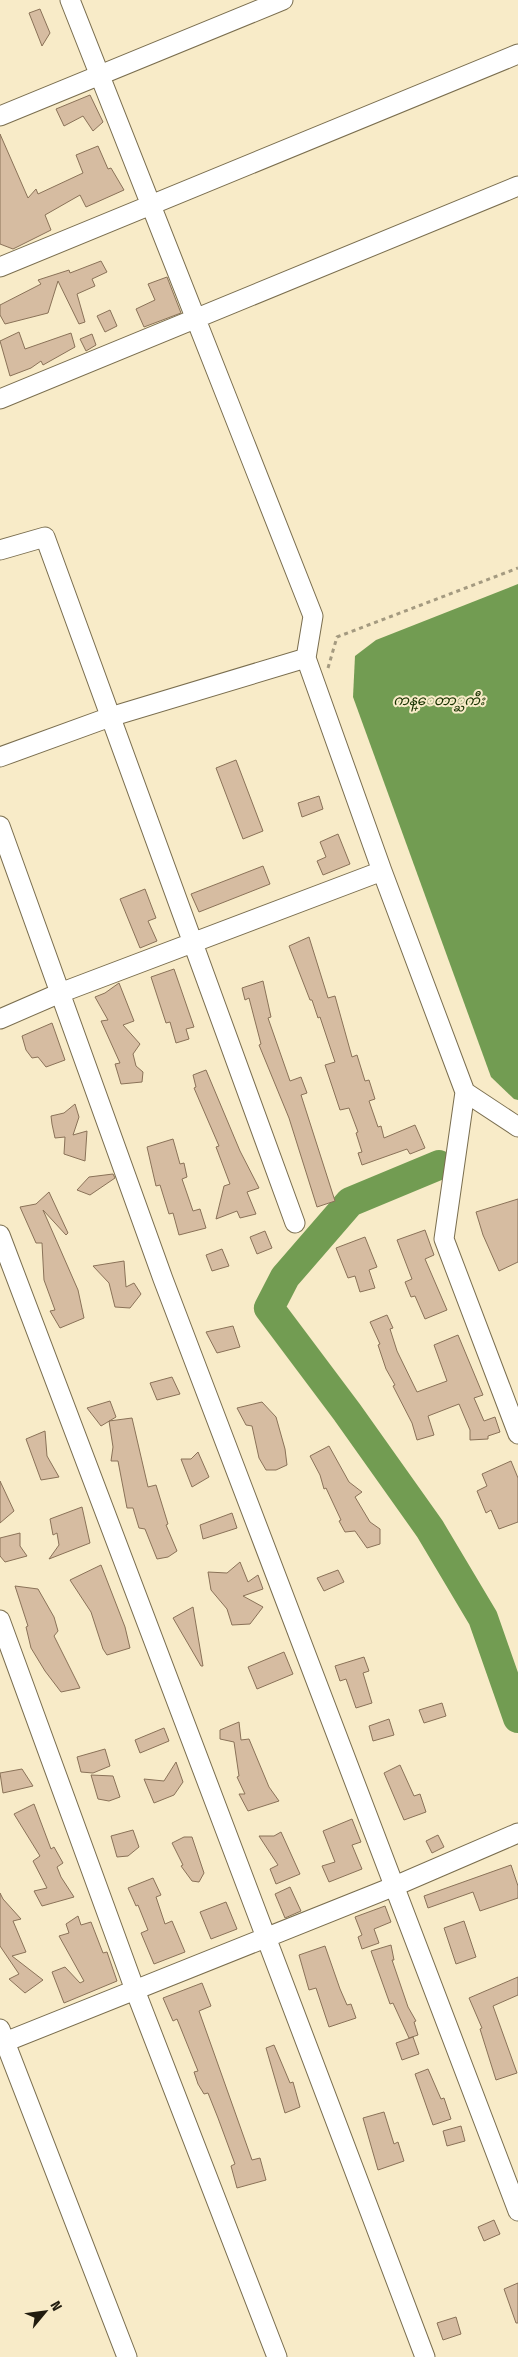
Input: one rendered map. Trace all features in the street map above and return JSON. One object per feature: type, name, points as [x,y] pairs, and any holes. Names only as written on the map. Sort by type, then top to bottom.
[{"type":"street","points":[[70,0],[313,616],[306,658],[382,871],[465,1092],[444,1239],[518,1434]]},
{"type":"street","points":[[0,116],[283,0]]},
{"type":"street","points":[[0,267],[518,54]]},
{"type":"street","points":[[0,399],[518,186]]},
{"type":"street","points":[[0,550],[45,537],[295,1223]]},
{"type":"street","points":[[0,757],[110,717],[306,658]]},
{"type":"street","points":[[0,826],[163,1280],[518,2211]]},
{"type":"street","points":[[0,1019],[60,993],[382,871]]},
{"type":"street","points":[[465,1092],[518,1127]]},
{"type":"street","points":[[0,1236],[425,2357]]},
{"type":"street","points":[[0,1620],[135,1990],[277,2357]]},
{"type":"street","points":[[127,2357],[2,2038],[135,1990],[395,1886],[518,1833]]},
{"type":"path","points":[[337,637],[518,568]]},
{"type":"water","name":"ကန္ေတာ္ႀကီး","points":[[518,584],[518,1100],[514,1099],[491,1077],[353,697],[355,656],[376,640]]},
{"type":"building","points":[[40,9],[50,33],[42,46],[29,13]]},
{"type":"building","points":[[90,95],[103,122],[93,131],[83,116],[64,126],[56,109]]},
{"type":"building","points":[[0,134],[28,198],[36,189],[38,194],[83,173],[76,155],[98,146],[108,169],[111,168],[124,190],[86,207],[80,195],[45,215],[51,230],[13,249],[0,244]]},
{"type":"building","points":[[101,261],[107,272],[92,279],[95,286],[77,294],[85,322],[79,324],[58,281],[48,313],[5,324],[0,315],[0,305],[41,284],[38,280],[69,270],[70,273]]},
{"type":"building","points":[[167,277],[181,313],[144,327],[136,309],[155,300],[148,284]]},
{"type":"building","points":[[110,310],[117,326],[105,332],[97,316]]},
{"type":"building","points":[[19,332],[25,349],[71,333],[75,347],[43,365],[41,361],[31,368],[10,376],[0,341]]},
{"type":"building","points":[[92,334],[96,345],[86,351],[80,339]]},
{"type":"building","points":[[236,760],[263,831],[243,839],[216,768]]},
{"type":"building","points":[[319,796],[323,809],[302,817],[298,803]]},
{"type":"building","points":[[338,834],[350,864],[323,875],[317,861],[326,857],[320,842]]},
{"type":"building","points":[[263,866],[270,884],[199,912],[191,894]]},
{"type":"building","points":[[145,889],[156,918],[148,921],[157,941],[140,948],[120,899]]},
{"type":"building","points":[[309,937],[328,998],[335,996],[352,1057],[357,1055],[365,1081],[369,1080],[375,1099],[369,1101],[378,1127],[381,1126],[384,1138],[415,1125],[425,1148],[410,1154],[407,1149],[362,1165],[358,1153],[362,1152],[356,1133],[358,1132],[349,1108],[340,1110],[325,1065],[335,1062],[320,1017],[318,1018],[312,1000],[310,1000],[289,946]]},
{"type":"building","points":[[174,969],[194,1027],[186,1029],[189,1039],[176,1043],[170,1022],[166,1023],[151,977]]},
{"type":"building","points":[[263,981],[271,1017],[268,1018],[290,1081],[301,1077],[307,1093],[301,1095],[335,1201],[317,1207],[289,1118],[259,1045],[261,1044],[249,998],[245,1000],[242,988]]},
{"type":"building","points":[[119,983],[134,1021],[123,1025],[140,1044],[133,1054],[136,1066],[143,1072],[142,1082],[121,1084],[115,1064],[120,1063],[101,1021],[108,1020],[95,997],[105,993]]},
{"type":"building","points":[[52,1023],[65,1060],[46,1067],[38,1057],[32,1058],[26,1050],[22,1036]]},
{"type":"building","points":[[206,1070],[240,1151],[259,1188],[247,1192],[256,1214],[240,1218],[237,1211],[216,1219],[224,1186],[230,1184],[216,1147],[219,1146],[194,1088],[196,1087],[193,1075]]},
{"type":"building","points":[[75,1104],[79,1117],[73,1135],[87,1131],[85,1161],[64,1154],[65,1137],[55,1138],[52,1124],[51,1116],[64,1113]]},
{"type":"building","points":[[173,1139],[180,1164],[184,1163],[187,1177],[182,1179],[193,1211],[200,1209],[206,1228],[179,1235],[173,1213],[169,1214],[160,1185],[156,1186],[147,1147]]},
{"type":"building","points":[[113,1174],[115,1178],[90,1195],[77,1190],[89,1177]]},
{"type":"building","points":[[49,1192],[68,1233],[66,1235],[43,1210],[78,1290],[84,1318],[60,1328],[50,1311],[55,1310],[44,1280],[42,1243],[36,1243],[20,1207],[36,1204]]},
{"type":"building","points":[[518,1199],[518,1262],[499,1271],[483,1235],[476,1212]]},
{"type":"building","points":[[425,1230],[434,1255],[425,1259],[447,1310],[425,1319],[415,1296],[411,1297],[405,1282],[412,1279],[397,1240]]},
{"type":"building","points":[[265,1231],[272,1248],[257,1254],[250,1237]]},
{"type":"building","points":[[365,1237],[377,1267],[369,1270],[375,1288],[360,1292],[355,1276],[348,1278],[336,1248]]},
{"type":"building","points":[[222,1249],[229,1266],[212,1271],[206,1255]]},
{"type":"building","points":[[124,1261],[126,1287],[134,1283],[141,1294],[130,1308],[115,1307],[109,1283],[93,1266]]},
{"type":"building","points":[[387,1315],[393,1328],[390,1329],[397,1351],[417,1392],[447,1381],[434,1345],[458,1335],[483,1395],[474,1398],[484,1421],[495,1417],[500,1432],[488,1436],[488,1439],[470,1440],[470,1430],[459,1404],[428,1416],[434,1435],[417,1440],[412,1423],[386,1369],[378,1345],[380,1344],[370,1322]]},
{"type":"building","points":[[233,1326],[240,1347],[217,1353],[206,1332]]},
{"type":"building","points":[[172,1377],[180,1394],[157,1400],[150,1383]]},
{"type":"building","points":[[110,1401],[116,1417],[101,1426],[87,1408]]},
{"type":"building","points":[[262,1402],[276,1417],[285,1449],[287,1465],[276,1470],[266,1470],[259,1458],[252,1426],[246,1425],[237,1408]]},
{"type":"building","points":[[132,1418],[148,1487],[156,1485],[168,1524],[166,1525],[177,1551],[168,1557],[157,1559],[145,1529],[139,1528],[133,1508],[127,1508],[118,1461],[111,1461],[113,1447],[109,1421]]},
{"type":"building","points":[[45,1431],[47,1456],[59,1477],[41,1480],[26,1439]]},
{"type":"building","points":[[329,1446],[349,1482],[362,1492],[355,1497],[370,1522],[380,1529],[380,1544],[367,1548],[355,1531],[345,1532],[339,1521],[341,1520],[326,1488],[324,1489],[320,1475],[310,1456]]},
{"type":"building","points":[[198,1452],[209,1477],[192,1487],[181,1459],[191,1459]]},
{"type":"building","points":[[511,1461],[518,1478],[518,1522],[499,1529],[491,1510],[486,1513],[477,1491],[487,1486],[482,1474]]},
{"type":"building","points":[[0,1481],[14,1511],[0,1523]]},
{"type":"building","points":[[82,1507],[90,1543],[49,1559],[59,1545],[57,1533],[53,1535],[50,1519]]},
{"type":"building","points":[[232,1513],[237,1528],[203,1539],[200,1525]]},
{"type":"building","points":[[20,1533],[20,1546],[27,1556],[5,1562],[0,1556],[0,1538]]},
{"type":"building","points":[[240,1562],[248,1582],[258,1575],[263,1589],[243,1596],[263,1607],[250,1624],[232,1625],[227,1609],[211,1590],[208,1572],[227,1573]]},
{"type":"building","points":[[101,1565],[125,1627],[130,1648],[107,1655],[103,1649],[91,1612],[70,1580]]},
{"type":"building","points":[[338,1570],[344,1582],[324,1591],[317,1578]]},
{"type":"building","points":[[15,1586],[38,1589],[54,1617],[58,1631],[54,1636],[80,1688],[61,1692],[45,1671],[31,1648],[26,1627],[28,1626]]},
{"type":"building","points":[[193,1607],[203,1666],[201,1666],[173,1618]]},
{"type":"building","points":[[284,1652],[293,1674],[257,1689],[248,1667]]},
{"type":"building","points":[[364,1657],[369,1671],[363,1673],[372,1703],[356,1708],[346,1679],[340,1681],[335,1666]]},
{"type":"building","points":[[442,1703],[446,1716],[424,1723],[419,1710]]},
{"type":"building","points":[[389,1719],[394,1735],[373,1741],[369,1726]]},
{"type":"building","points":[[239,1722],[241,1740],[249,1739],[269,1787],[279,1801],[248,1811],[239,1794],[245,1794],[237,1777],[239,1776],[234,1742],[220,1739],[220,1730]]},
{"type":"building","points":[[164,1728],[169,1741],[140,1753],[135,1740]]},
{"type":"building","points":[[105,1749],[110,1766],[93,1773],[81,1772],[77,1757]]},
{"type":"building","points":[[176,1762],[183,1782],[174,1795],[154,1803],[144,1779],[164,1781]]},
{"type":"building","points":[[400,1765],[414,1796],[420,1794],[426,1812],[404,1820],[384,1773]]},
{"type":"building","points":[[22,1769],[33,1786],[3,1793],[0,1773]]},
{"type":"building","points":[[91,1775],[113,1776],[120,1797],[109,1801],[98,1799]]},
{"type":"building","points":[[34,1804],[51,1849],[54,1847],[63,1863],[57,1867],[61,1877],[74,1897],[42,1906],[34,1891],[47,1888],[33,1861],[40,1856],[14,1814]]},
{"type":"building","points":[[352,1819],[361,1842],[352,1845],[362,1869],[329,1882],[322,1866],[335,1862],[323,1831]]},
{"type":"building","points":[[133,1830],[139,1847],[128,1856],[117,1857],[111,1836]]},
{"type":"building","points":[[281,1832],[300,1874],[276,1884],[270,1869],[278,1865],[259,1836],[274,1836]]},
{"type":"building","points":[[438,1835],[444,1847],[432,1853],[426,1841]]},
{"type":"building","points":[[184,1837],[192,1837],[204,1873],[199,1882],[192,1881],[181,1866],[183,1865],[172,1843]]},
{"type":"building","points":[[511,1865],[518,1886],[518,1898],[480,1911],[473,1892],[428,1908],[424,1896]]},
{"type":"building","points":[[153,1878],[161,1895],[156,1897],[165,1924],[172,1921],[185,1952],[154,1964],[141,1933],[148,1930],[138,1905],[136,1906],[128,1888]]},
{"type":"building","points":[[290,1887],[301,1911],[285,1918],[275,1894]]},
{"type":"building","points":[[0,1893],[21,1919],[13,1921],[26,1952],[12,1956],[43,1980],[25,1993],[9,1979],[19,1974],[0,1946]]},
{"type":"building","points":[[226,1902],[237,1929],[211,1939],[200,1912]]},
{"type":"building","points":[[385,1906],[391,1922],[374,1929],[379,1943],[362,1949],[358,1937],[362,1935],[355,1917]]},
{"type":"building","points":[[78,1916],[81,1925],[91,1922],[103,1953],[107,1952],[117,1981],[64,2003],[52,1972],[65,1967],[80,1983],[84,1981],[59,1936],[69,1933],[66,1924]]},
{"type":"building","points":[[464,1921],[476,1957],[456,1964],[444,1928]]},
{"type":"building","points":[[391,1945],[394,1960],[392,1960],[408,2007],[416,2021],[414,2022],[418,2035],[409,2038],[393,2003],[390,2004],[371,1951]]},
{"type":"building","points":[[325,1946],[340,1989],[347,2005],[351,2004],[356,2018],[329,2027],[316,1988],[309,1990],[299,1955]]},
{"type":"building","points":[[518,1977],[518,1995],[493,2006],[517,2073],[496,2080],[480,2029],[482,2028],[469,1998]]},
{"type":"building","points":[[202,1983],[211,2006],[199,2011],[252,2160],[260,2158],[266,2180],[237,2188],[231,2166],[235,2164],[218,2118],[208,2093],[204,2094],[198,2084],[194,2072],[198,2071],[177,2019],[173,2021],[163,1998]]},
{"type":"building","points":[[413,2037],[419,2054],[402,2060],[396,2043]]},
{"type":"building","points":[[274,2045],[290,2083],[293,2082],[300,2107],[285,2113],[266,2048]]},
{"type":"building","points":[[428,2069],[441,2099],[444,2098],[451,2119],[433,2125],[415,2074]]},
{"type":"building","points":[[384,2112],[394,2144],[398,2142],[404,2161],[378,2170],[363,2118]]},
{"type":"building","points":[[461,2126],[465,2141],[447,2146],[443,2131]]},
{"type":"building","points":[[494,2220],[500,2234],[484,2241],[478,2227]]},
{"type":"building","points":[[518,2283],[518,2323],[516,2323],[504,2289]]},
{"type":"building","points":[[456,2317],[461,2334],[443,2340],[437,2323]]},
{"type":"waterway","points":[[439,1165],[350,1202],[285,1277],[269,1308],[347,1412],[430,1529],[483,1618],[518,1718]]}]
